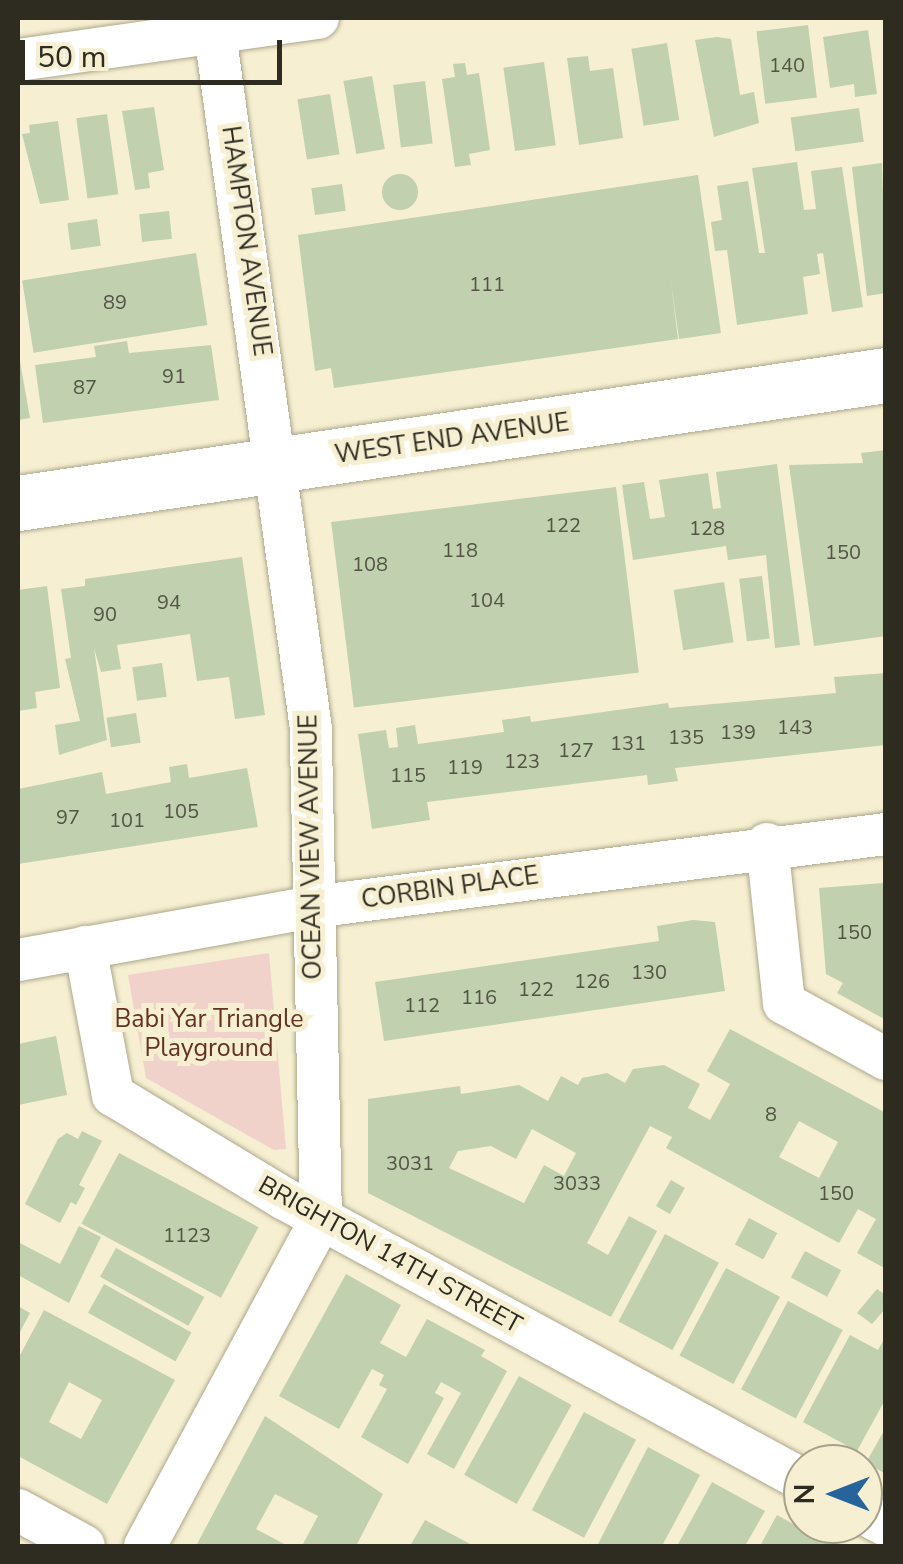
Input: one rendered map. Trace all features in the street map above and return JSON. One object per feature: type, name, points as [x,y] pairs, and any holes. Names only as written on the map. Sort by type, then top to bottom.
[{"type":"main road","name":"WEST END AVENUE","points":[[18,503],[886,375]]},
{"type":"street","points":[[18,60],[214,25],[318,18]]},
{"type":"street","name":"HAMPTON AVENUE","points":[[214,25],[278,465]]},
{"type":"street","name":"OCEAN VIEW AVENUE","points":[[146,1546],[321,1218],[311,729],[278,465]]},
{"type":"street","name":"CORBIN PLACE","points":[[18,960],[312,907],[767,844],[886,834]]},
{"type":"street","points":[[767,844],[784,1003],[886,1059]]},
{"type":"street","name":"BRIGHTON 14TH STREET","points":[[84,947],[113,1095],[321,1218],[783,1469]]},
{"type":"street","points":[[18,1510],[84,1546]]},
{"type":"green space","name":"Babi Yar Triangle Playground","points":[[269,953],[286,1149],[274,1150],[146,1078],[128,975]]},
{"type":"building","points":[[808,25],[817,97],[765,104],[756,31]]},
{"type":"building","points":[[868,30],[877,94],[855,97],[854,84],[830,88],[823,37]]},
{"type":"building","points":[[731,39],[740,95],[754,92],[759,123],[714,137],[695,40]]},
{"type":"building","points":[[667,43],[679,120],[644,126],[631,49]]},
{"type":"building","points":[[588,56],[590,71],[613,68],[623,138],[579,145],[567,58]]},
{"type":"building","points":[[544,62],[556,145],[515,151],[503,68]]},
{"type":"building","points":[[465,63],[467,75],[479,73],[490,150],[469,154],[471,165],[455,167],[442,79],[455,77],[453,64]]},
{"type":"building","points":[[372,76],[385,149],[356,154],[343,81]]},
{"type":"building","points":[[425,81],[433,144],[401,147],[393,85]]},
{"type":"building","points":[[330,94],[340,154],[307,159],[297,99]]},
{"type":"building","points":[[154,107],[164,170],[148,173],[150,188],[135,190],[122,111]]},
{"type":"building","points":[[859,108],[864,142],[795,151],[791,118]]},
{"type":"building","points":[[107,114],[118,194],[88,199],[76,118]]},
{"type":"building","points":[[58,121],[69,200],[40,204],[22,134],[30,133],[29,125]]},
{"type":"building","points":[[797,162],[804,210],[816,209],[811,171],[842,167],[863,307],[832,312],[823,253],[817,254],[820,274],[803,277],[808,314],[737,325],[727,250],[715,251],[711,222],[722,220],[717,186],[748,181],[759,253],[765,253],[752,168]]},
{"type":"building","points":[[882,163],[886,293],[867,296],[852,167]]},
{"type":"building","points":[[400,174],[413,179],[418,192],[413,205],[400,210],[387,205],[382,192],[387,179]]},
{"type":"building","points":[[698,175],[721,333],[679,339],[671,282],[678,339],[334,388],[331,368],[315,371],[298,235]]},
{"type":"building","points":[[342,184],[346,211],[315,215],[311,188]]},
{"type":"building","points":[[169,211],[172,239],[142,242],[139,214]]},
{"type":"building","points":[[97,219],[101,246],[71,250],[67,223]]},
{"type":"building","points":[[196,253],[207,325],[34,353],[22,281]]},
{"type":"building","points":[[127,341],[129,353],[211,345],[219,400],[43,423],[35,365],[96,357],[94,346]]},
{"type":"building","points":[[18,350],[30,418],[18,420]]},
{"type":"building","points":[[886,450],[886,636],[814,646],[789,465],[863,463],[861,453]]},
{"type":"building","points":[[777,464],[800,645],[775,648],[766,555],[728,560],[726,546],[633,560],[622,485],[644,482],[650,519],[665,517],[659,480],[708,473],[713,509],[721,508],[716,472]]},
{"type":"building","points":[[616,487],[639,673],[354,708],[331,522]]},
{"type":"building","points":[[242,557],[265,715],[235,719],[229,677],[197,681],[190,634],[117,645],[121,669],[101,672],[94,648],[107,740],[59,755],[55,725],[80,721],[65,659],[71,658],[61,589],[85,586],[85,579]]},
{"type":"building","points":[[762,576],[770,639],[747,641],[739,579]]},
{"type":"building","points":[[724,582],[734,642],[683,650],[674,590]]},
{"type":"building","points":[[47,586],[60,688],[35,692],[37,708],[18,711],[18,590]]},
{"type":"building","points":[[162,663],[167,697],[137,701],[132,667]]},
{"type":"building","points":[[886,673],[886,745],[675,768],[678,781],[648,785],[647,775],[427,802],[430,820],[372,829],[358,734],[386,730],[389,748],[398,747],[396,728],[415,725],[418,744],[504,732],[502,720],[530,716],[531,722],[668,703],[669,708],[836,693],[834,677]]},
{"type":"building","points":[[136,713],[141,743],[111,747],[106,718]]},
{"type":"building","points":[[187,764],[189,778],[247,768],[258,827],[18,864],[18,789],[102,772],[106,794],[171,782],[169,767]]},
{"type":"building","points":[[883,883],[886,1020],[837,993],[843,983],[826,974],[819,888]]},
{"type":"building","points":[[693,920],[715,922],[725,991],[384,1041],[375,982],[659,941],[657,926]]},
{"type":"building","points":[[730,1029],[886,1113],[886,1269],[857,1253],[876,1219],[858,1209],[839,1243],[666,1148],[672,1137],[650,1126],[587,1243],[608,1255],[629,1216],[657,1231],[611,1317],[368,1193],[368,1099],[460,1086],[461,1094],[519,1085],[548,1101],[561,1076],[578,1085],[582,1078],[607,1073],[625,1083],[633,1069],[664,1065],[700,1084],[688,1108],[710,1120],[730,1084],[707,1071]],"holes":[[[799,1121],[838,1142],[819,1178],[779,1157]],[[532,1129],[576,1153],[564,1176],[544,1165],[524,1203],[449,1168],[458,1151],[491,1146],[516,1159]]]},
{"type":"building","points":[[56,1036],[67,1095],[18,1105],[18,1044]]},
{"type":"building","points":[[82,1131],[102,1141],[79,1185],[85,1188],[76,1205],[71,1202],[60,1223],[25,1204],[58,1139],[67,1133],[78,1139]]},
{"type":"building","points":[[119,1153],[259,1227],[221,1298],[81,1224]]},
{"type":"building","points":[[671,1180],[685,1188],[670,1214],[656,1206]]},
{"type":"building","points":[[749,1218],[777,1233],[763,1260],[735,1244]]},
{"type":"building","points":[[79,1226],[101,1237],[69,1303],[18,1275],[18,1242],[60,1264]]},
{"type":"building","points":[[665,1234],[719,1263],[672,1350],[619,1321]]},
{"type":"building","points":[[116,1248],[204,1297],[188,1326],[100,1277]]},
{"type":"building","points":[[805,1251],[841,1270],[827,1297],[791,1277]]},
{"type":"building","points":[[726,1268],[780,1297],[733,1384],[680,1355]]},
{"type":"building","points":[[346,1274],[401,1305],[380,1343],[406,1357],[427,1319],[485,1350],[481,1356],[507,1371],[454,1469],[427,1454],[461,1393],[441,1382],[435,1393],[444,1398],[408,1464],[361,1437],[387,1389],[379,1385],[384,1375],[372,1369],[339,1429],[279,1396]]},
{"type":"building","points":[[104,1284],[191,1332],[175,1361],[88,1313]]},
{"type":"building","points":[[877,1289],[886,1295],[886,1308],[872,1324],[857,1313]]},
{"type":"building","points":[[788,1301],[843,1330],[796,1418],[741,1389]]},
{"type":"building","points":[[18,1306],[30,1313],[18,1336]]},
{"type":"building","points":[[44,1310],[175,1380],[107,1504],[18,1456],[18,1359]],"holes":[[[69,1382],[102,1400],[81,1439],[49,1422]]]},
{"type":"building","points":[[850,1335],[878,1350],[886,1336],[886,1398],[861,1444],[844,1444],[803,1422]]},
{"type":"building","points":[[519,1376],[571,1405],[517,1504],[464,1475]]},
{"type":"building","points":[[584,1412],[636,1440],[584,1538],[532,1510]]},
{"type":"building","points":[[265,1416],[383,1494],[356,1546],[302,1546],[318,1516],[275,1494],[256,1529],[288,1546],[196,1546]]},
{"type":"building","points":[[886,1427],[886,1474],[883,1444],[877,1444]]},
{"type":"building","points":[[648,1447],[700,1475],[662,1546],[597,1546]]},
{"type":"building","points":[[712,1482],[765,1511],[745,1546],[677,1546]]},
{"type":"building","points":[[777,1515],[783,1518],[783,1544],[832,1546],[760,1546]]},
{"type":"building","points":[[425,1520],[474,1546],[410,1546]]}]
